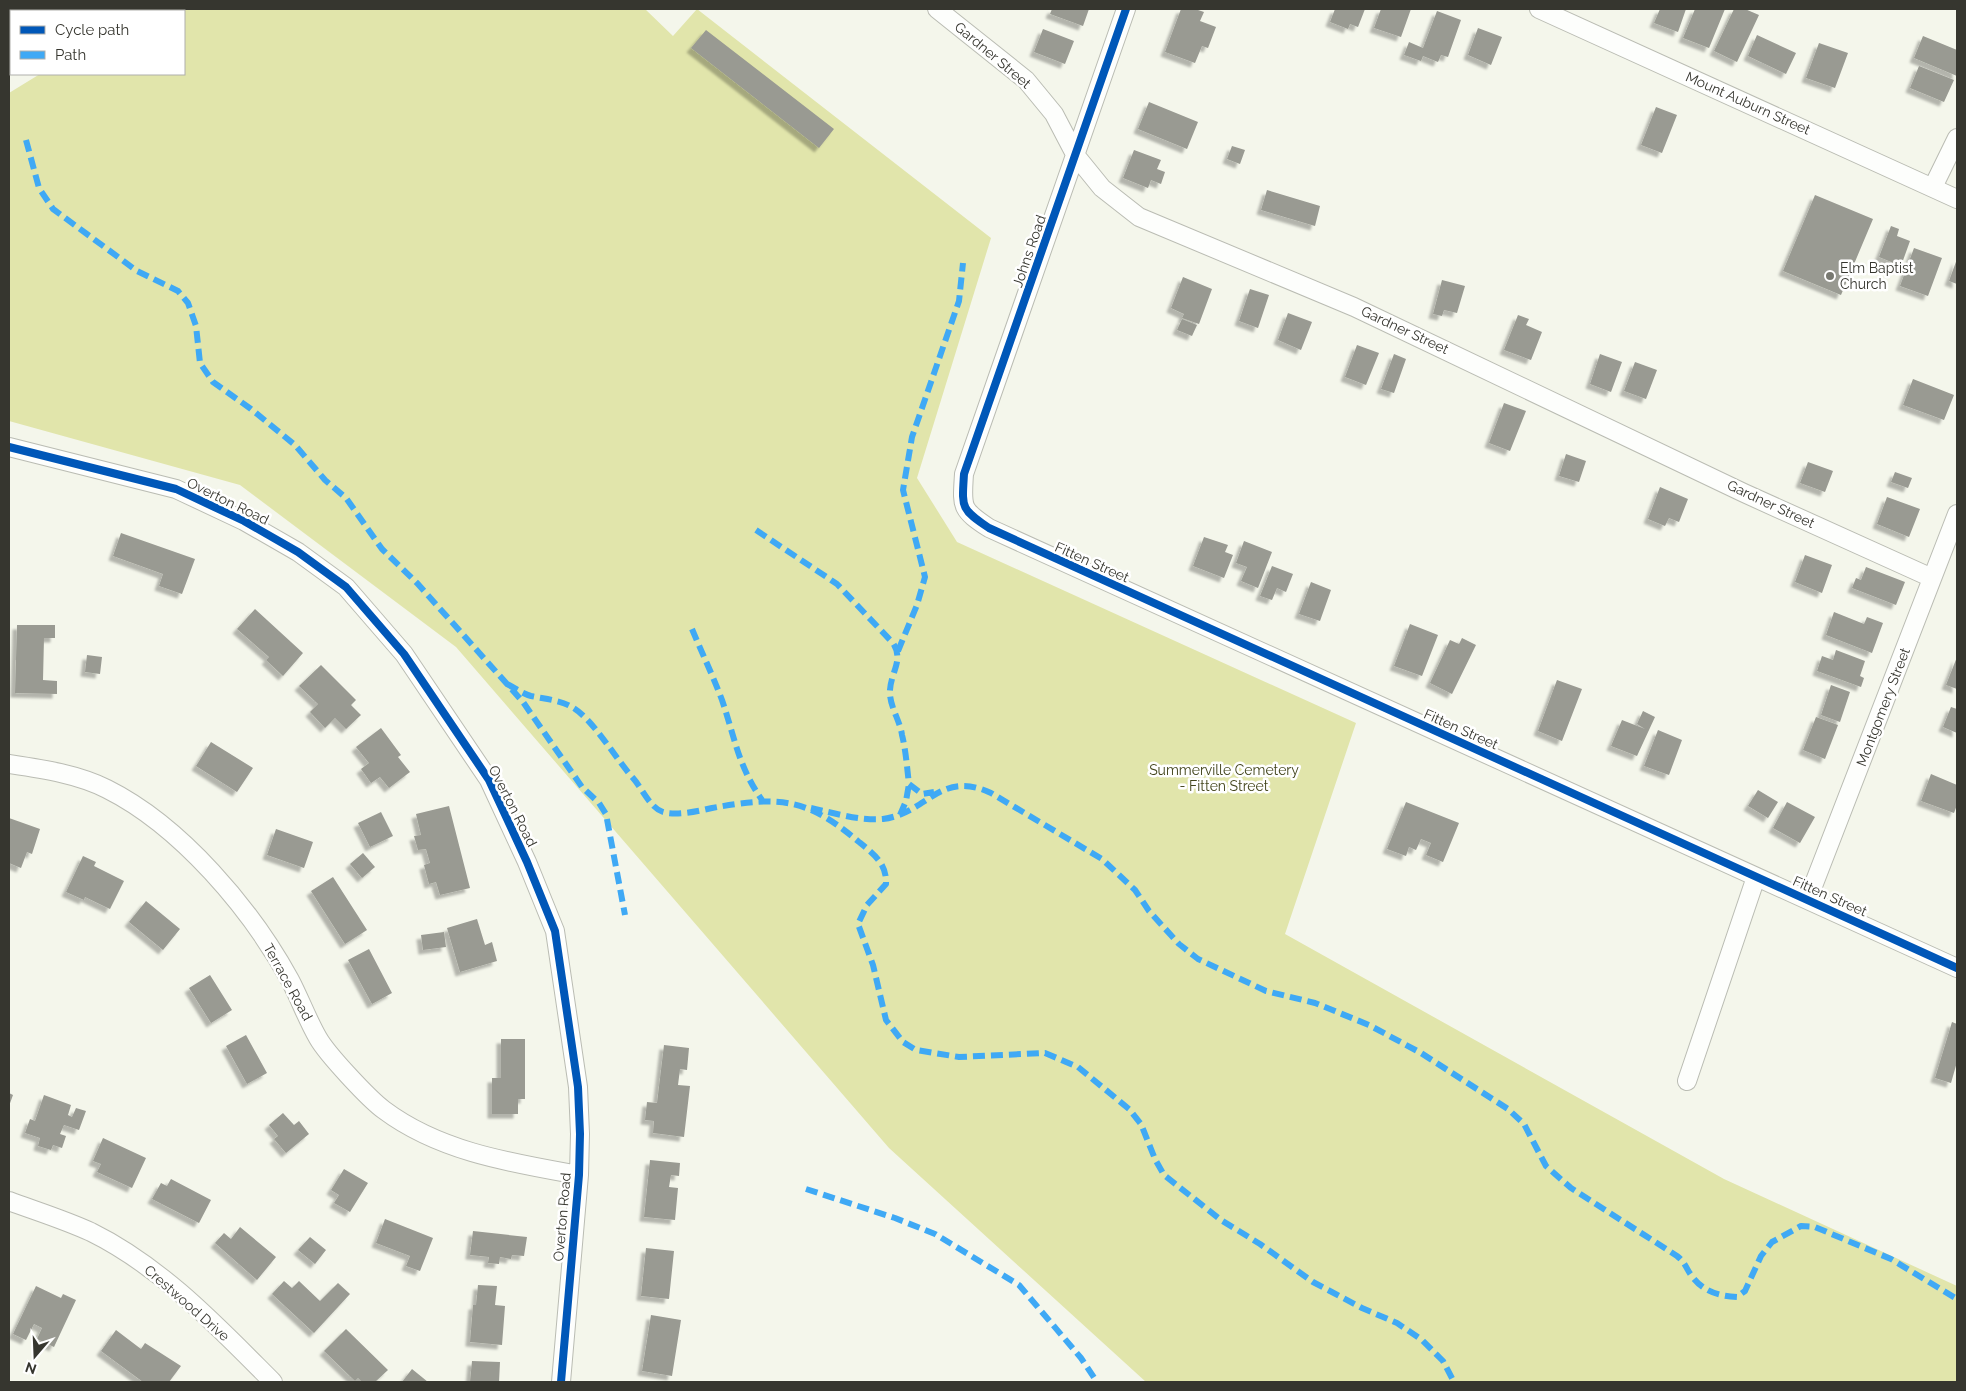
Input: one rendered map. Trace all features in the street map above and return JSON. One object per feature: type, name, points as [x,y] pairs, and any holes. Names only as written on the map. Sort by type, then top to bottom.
[{"type":"street","name":"Gardner Street","points":[[937,9],[1026,80],[1054,114],[1076,156],[1102,188],[1140,217],[1354,306],[1744,493],[1932,578]]},
{"type":"street","name":"Johns Road","points":[[962,503],[964,474],[1126,9]]},
{"type":"street","name":"Mount Auburn Street","points":[[1539,9],[1957,199]]},
{"type":"street","points":[[1933,187],[1957,138]]},
{"type":"street","name":"Overton Road","points":[[9,447],[176,489],[244,521],[298,552],[346,587],[404,654],[489,780],[527,862],[555,931],[578,1087],[579,1175],[561,1382]]},
{"type":"street","name":"Fitten Street","points":[[962,503],[973,518],[988,528],[1957,968]]},
{"type":"street","name":"Montgomery Street","points":[[1808,899],[1957,514]]},
{"type":"street","name":"Terrace Road","points":[[9,764],[56,772],[106,789],[151,817],[206,866],[252,920],[290,980],[319,1040],[384,1109],[430,1138],[506,1162],[579,1175]]},
{"type":"street","points":[[1687,1081],[1756,877]]},
{"type":"street","name":"Crestwood Drive","points":[[9,1201],[91,1232],[158,1274],[212,1321],[273,1382]]},
{"type":"green space","name":"Summerville Cemetery - Fitten Street","points":[[645,9],[673,36],[697,9],[991,238],[917,478],[957,542],[1356,723],[1285,934],[1724,1179],[1957,1286],[1957,1382],[1146,1382],[889,1148],[456,647],[240,485],[9,421],[9,93],[38,75],[185,75],[185,10],[113,10]]},
{"type":"building","points":[[1052,9],[1089,9],[1083,26],[1050,14]]},
{"type":"building","points":[[1181,9],[1195,9],[1204,12],[1200,21],[1216,27],[1208,48],[1202,46],[1195,63],[1165,52]]},
{"type":"building","points":[[1335,9],[1365,9],[1358,27],[1350,24],[1348,29],[1330,22]]},
{"type":"building","points":[[1381,9],[1411,9],[1401,37],[1374,28]]},
{"type":"building","points":[[1660,9],[1686,9],[1678,32],[1654,23]]},
{"type":"building","points":[[1695,9],[1725,9],[1709,48],[1683,38]]},
{"type":"building","points":[[1734,9],[1745,9],[1759,15],[1737,62],[1714,51]]},
{"type":"building","points":[[1437,11],[1461,20],[1448,57],[1441,55],[1438,62],[1423,56],[1421,61],[1404,55],[1409,42],[1423,48]]},
{"type":"building","points":[[1478,28],[1502,37],[1491,65],[1468,55]]},
{"type":"building","points":[[1043,29],[1074,41],[1065,64],[1034,52]]},
{"type":"building","points":[[706,30],[834,129],[819,148],[691,48]]},
{"type":"building","points":[[1757,35],[1796,53],[1786,74],[1748,56]]},
{"type":"building","points":[[1923,36],[1957,50],[1957,76],[1914,58]]},
{"type":"building","points":[[1819,43],[1848,53],[1835,88],[1806,78]]},
{"type":"building","points":[[1919,66],[1954,80],[1944,102],[1910,88]]},
{"type":"building","points":[[1149,102],[1198,122],[1187,149],[1138,129]]},
{"type":"building","points":[[1656,107],[1677,115],[1662,153],[1641,145]]},
{"type":"building","points":[[1232,146],[1245,150],[1240,164],[1227,159]]},
{"type":"building","points":[[1134,150],[1161,160],[1157,169],[1165,172],[1161,184],[1151,180],[1148,188],[1123,178]]},
{"type":"building","points":[[1267,190],[1320,206],[1315,226],[1261,210]]},
{"type":"building","points":[[1815,195],[1873,219],[1841,295],[1783,271]]},
{"type":"building","points":[[1891,226],[1899,229],[1897,236],[1910,241],[1901,266],[1879,257]]},
{"type":"building","points":[[1914,248],[1942,258],[1928,296],[1900,286]]},
{"type":"building","points":[[1957,259],[1957,284],[1949,281]]},
{"type":"building","points":[[1183,277],[1212,289],[1199,324],[1182,318],[1184,314],[1171,308]]},
{"type":"building","points":[[1442,280],[1465,286],[1457,313],[1444,310],[1442,316],[1433,314]]},
{"type":"building","points":[[1250,289],[1269,295],[1258,328],[1239,321]]},
{"type":"building","points":[[1288,313],[1312,322],[1301,350],[1278,340]]},
{"type":"building","points":[[1518,315],[1529,319],[1526,325],[1542,332],[1531,360],[1504,350]]},
{"type":"building","points":[[1182,319],[1197,325],[1192,336],[1177,330]]},
{"type":"building","points":[[1357,345],[1379,353],[1366,385],[1345,377]]},
{"type":"building","points":[[1394,354],[1406,359],[1394,393],[1381,389]]},
{"type":"building","points":[[1600,354],[1622,362],[1611,392],[1590,384]]},
{"type":"building","points":[[1635,362],[1657,370],[1646,399],[1624,391]]},
{"type":"building","points":[[1913,379],[1954,395],[1944,420],[1903,405]]},
{"type":"building","points":[[1504,403],[1526,411],[1510,451],[1489,443]]},
{"type":"building","points":[[1566,454],[1586,461],[1579,482],[1559,476]]},
{"type":"building","points":[[1808,462],[1833,471],[1825,492],[1800,483]]},
{"type":"building","points":[[1895,472],[1912,478],[1908,488],[1891,482]]},
{"type":"building","points":[[1660,487],[1688,499],[1679,522],[1669,518],[1665,526],[1648,519]]},
{"type":"building","points":[[1887,497],[1920,509],[1909,537],[1877,524]]},
{"type":"building","points":[[121,533],[195,559],[182,594],[159,586],[163,574],[113,556]]},
{"type":"building","points":[[1204,537],[1228,545],[1225,552],[1233,555],[1224,578],[1193,566]]},
{"type":"building","points":[[1244,541],[1272,552],[1258,588],[1241,581],[1247,567],[1236,563]]},
{"type":"building","points":[[1805,555],[1832,565],[1822,593],[1795,582]]},
{"type":"building","points":[[1272,566],[1293,574],[1286,592],[1277,588],[1272,600],[1260,596]]},
{"type":"building","points":[[1866,567],[1905,582],[1896,605],[1852,588],[1856,578],[1861,580]]},
{"type":"building","points":[[1311,582],[1331,590],[1320,621],[1299,614]]},
{"type":"building","points":[[255,609],[303,653],[283,676],[266,660],[269,657],[237,629]]},
{"type":"building","points":[[1834,612],[1864,624],[1867,617],[1883,623],[1872,653],[1826,635]]},
{"type":"building","points":[[1410,624],[1438,635],[1422,676],[1394,666]]},
{"type":"building","points":[[17,625],[55,625],[55,638],[44,638],[43,680],[57,681],[57,694],[15,693]]},
{"type":"building","points":[[1462,638],[1476,645],[1452,694],[1430,683],[1450,640],[1459,644]]},
{"type":"building","points":[[1836,650],[1865,661],[1860,676],[1864,678],[1861,687],[1817,671],[1822,656],[1833,660]]},
{"type":"building","points":[[87,655],[102,657],[100,674],[85,672]]},
{"type":"building","points":[[1957,657],[1957,689],[1946,685]]},
{"type":"building","points":[[321,665],[356,700],[351,705],[361,715],[346,729],[335,718],[325,728],[310,712],[318,704],[299,686]]},
{"type":"building","points":[[1557,680],[1582,689],[1562,741],[1538,731]]},
{"type":"building","points":[[1831,685],[1850,692],[1840,722],[1821,715]]},
{"type":"building","points":[[1951,707],[1957,709],[1957,733],[1943,727]]},
{"type":"building","points":[[1643,711],[1655,717],[1637,756],[1611,746],[1622,720],[1645,729],[1637,724]]},
{"type":"building","points":[[1816,717],[1838,725],[1825,759],[1803,750]]},
{"type":"building","points":[[381,728],[401,755],[398,757],[410,772],[389,788],[380,777],[371,783],[361,769],[369,763],[356,747]]},
{"type":"building","points":[[1658,730],[1682,740],[1669,775],[1644,766]]},
{"type":"building","points":[[211,742],[253,768],[237,792],[196,766]]},
{"type":"building","points":[[1931,774],[1957,785],[1957,805],[1954,813],[1921,801]]},
{"type":"building","points":[[1758,790],[1778,802],[1768,818],[1748,806]]},
{"type":"building","points":[[1406,802],[1459,823],[1443,862],[1426,855],[1431,843],[1421,839],[1416,850],[1409,847],[1406,856],[1387,849]]},
{"type":"building","points":[[1787,802],[1815,817],[1800,843],[1773,828]]},
{"type":"building","points":[[449,806],[470,888],[440,895],[436,882],[429,884],[424,865],[430,863],[426,849],[418,850],[414,836],[421,835],[416,814]]},
{"type":"building","points":[[381,812],[393,836],[370,847],[358,823]]},
{"type":"building","points":[[9,818],[40,829],[32,854],[27,852],[21,868],[9,863]]},
{"type":"building","points":[[276,829],[313,842],[304,868],[267,855]]},
{"type":"building","points":[[363,853],[375,867],[362,878],[350,864]]},
{"type":"building","points":[[83,856],[96,862],[94,866],[124,881],[110,909],[85,897],[84,900],[66,892]]},
{"type":"building","points":[[333,877],[367,930],[345,944],[311,891]]},
{"type":"building","points":[[146,901],[180,929],[163,950],[129,922]]},
{"type":"building","points":[[477,919],[485,945],[492,942],[497,961],[460,972],[447,928]]},
{"type":"building","points":[[444,932],[446,947],[423,950],[421,935]]},
{"type":"building","points":[[369,949],[392,993],[372,1004],[348,960]]},
{"type":"building","points":[[210,975],[232,1010],[211,1023],[189,988]]},
{"type":"building","points":[[1952,1022],[1957,1024],[1957,1062],[1951,1083],[1935,1078]]},
{"type":"building","points":[[246,1035],[267,1073],[247,1084],[226,1046]]},
{"type":"building","points":[[501,1039],[525,1039],[525,1099],[518,1099],[518,1114],[492,1114],[492,1078],[501,1078]]},
{"type":"building","points":[[664,1045],[689,1048],[687,1070],[680,1069],[678,1085],[690,1086],[684,1137],[653,1133],[654,1121],[645,1120],[647,1102],[657,1103]]},
{"type":"building","points":[[9,1093],[13,1095],[9,1106]]},
{"type":"building","points":[[44,1095],[71,1105],[68,1115],[72,1117],[76,1108],[86,1111],[79,1130],[64,1125],[60,1134],[66,1136],[62,1148],[53,1145],[51,1150],[38,1146],[40,1138],[25,1133],[30,1119],[35,1121]]},
{"type":"building","points":[[283,1113],[294,1125],[299,1121],[309,1134],[286,1153],[274,1139],[278,1136],[269,1125]]},
{"type":"building","points":[[103,1138],[146,1158],[132,1188],[97,1172],[101,1164],[93,1161]]},
{"type":"building","points":[[650,1160],[680,1163],[679,1176],[671,1175],[669,1187],[678,1188],[675,1220],[644,1217]]},
{"type":"building","points":[[344,1169],[368,1183],[350,1212],[334,1203],[339,1195],[331,1190]]},
{"type":"building","points":[[171,1179],[211,1200],[199,1223],[152,1199],[161,1183],[167,1186]]},
{"type":"building","points":[[385,1219],[433,1238],[420,1271],[406,1266],[410,1256],[376,1243]]},
{"type":"building","points":[[240,1227],[276,1257],[257,1280],[215,1243],[224,1233],[231,1239]]},
{"type":"building","points":[[473,1231],[527,1237],[524,1256],[512,1255],[511,1259],[500,1257],[499,1264],[488,1263],[489,1257],[470,1255]]},
{"type":"building","points":[[310,1237],[326,1250],[315,1264],[298,1250]]},
{"type":"building","points":[[646,1248],[674,1251],[669,1299],[641,1296]]},
{"type":"building","points":[[284,1281],[292,1288],[299,1281],[320,1301],[338,1283],[350,1294],[314,1333],[272,1294]]},
{"type":"building","points":[[478,1285],[497,1286],[495,1305],[505,1306],[502,1345],[470,1342],[473,1305],[476,1305]]},
{"type":"building","points":[[36,1286],[61,1298],[63,1294],[76,1300],[54,1347],[37,1339],[42,1328],[34,1324],[26,1340],[13,1334]]},
{"type":"building","points":[[651,1315],[681,1320],[672,1376],[642,1371]]},
{"type":"building","points":[[346,1329],[388,1370],[375,1382],[362,1382],[358,1378],[355,1381],[324,1351]]},
{"type":"building","points":[[116,1330],[141,1349],[145,1343],[181,1366],[169,1382],[143,1382],[101,1351]]},
{"type":"building","points":[[472,1361],[500,1362],[499,1382],[470,1382]]},
{"type":"building","points":[[412,1369],[428,1382],[402,1382]]},
{"type":"marked path","points":[[26,140],[39,188],[53,209],[137,271],[178,291],[188,303],[196,326],[200,363],[213,382],[251,409],[295,445],[325,480],[346,498],[382,549],[417,583],[523,702],[582,787],[599,803],[606,814],[625,915]]},
{"type":"marked path","points":[[898,651],[917,605],[925,577],[903,490],[912,437],[959,301],[963,263]]},
{"type":"marked path","points":[[756,530],[837,584],[893,643],[896,649],[897,661],[890,696],[901,729],[909,784],[922,794],[934,792]]},
{"type":"marked path","points":[[692,629],[722,700],[742,763],[762,800]]},
{"type":"marked path","points":[[507,684],[528,695],[557,701],[580,712],[596,729],[658,810],[669,813],[681,813],[735,804],[774,802],[807,808],[840,827],[865,846],[879,860],[886,877],[886,884],[867,905],[858,924],[873,965],[886,1020],[903,1042],[916,1050],[959,1057],[1045,1053],[1078,1067],[1129,1109],[1141,1124],[1155,1159],[1164,1175],[1221,1220],[1260,1244],[1313,1282],[1362,1308],[1397,1323],[1422,1340],[1443,1361],[1454,1382]]},
{"type":"marked path","points":[[900,815],[906,801],[909,784]]},
{"type":"marked path","points":[[811,808],[856,818],[883,819],[912,809],[946,789],[959,786],[974,787],[991,793],[1102,859],[1135,890],[1149,911],[1179,944],[1198,959],[1266,991],[1315,1003],[1369,1025],[1421,1053],[1508,1109],[1524,1124],[1546,1166],[1571,1188],[1677,1256],[1696,1281],[1712,1292],[1724,1296],[1737,1297],[1745,1291],[1761,1256],[1772,1242],[1801,1226],[1815,1227],[1891,1259],[1957,1299]]},
{"type":"marked path","points":[[806,1189],[895,1218],[935,1234],[1019,1285],[1081,1358],[1097,1382]]},
{"type":"cycle path","points":[[1126,9],[964,474],[963,501],[968,511],[989,528],[1957,968]]},
{"type":"cycle path","points":[[9,447],[176,489],[244,521],[298,552],[346,587],[404,654],[489,780],[527,862],[555,931],[578,1087],[579,1175],[561,1382]]},
{"type":"place","name":"Elm Baptist Church","points":[[1830,276]]}]
